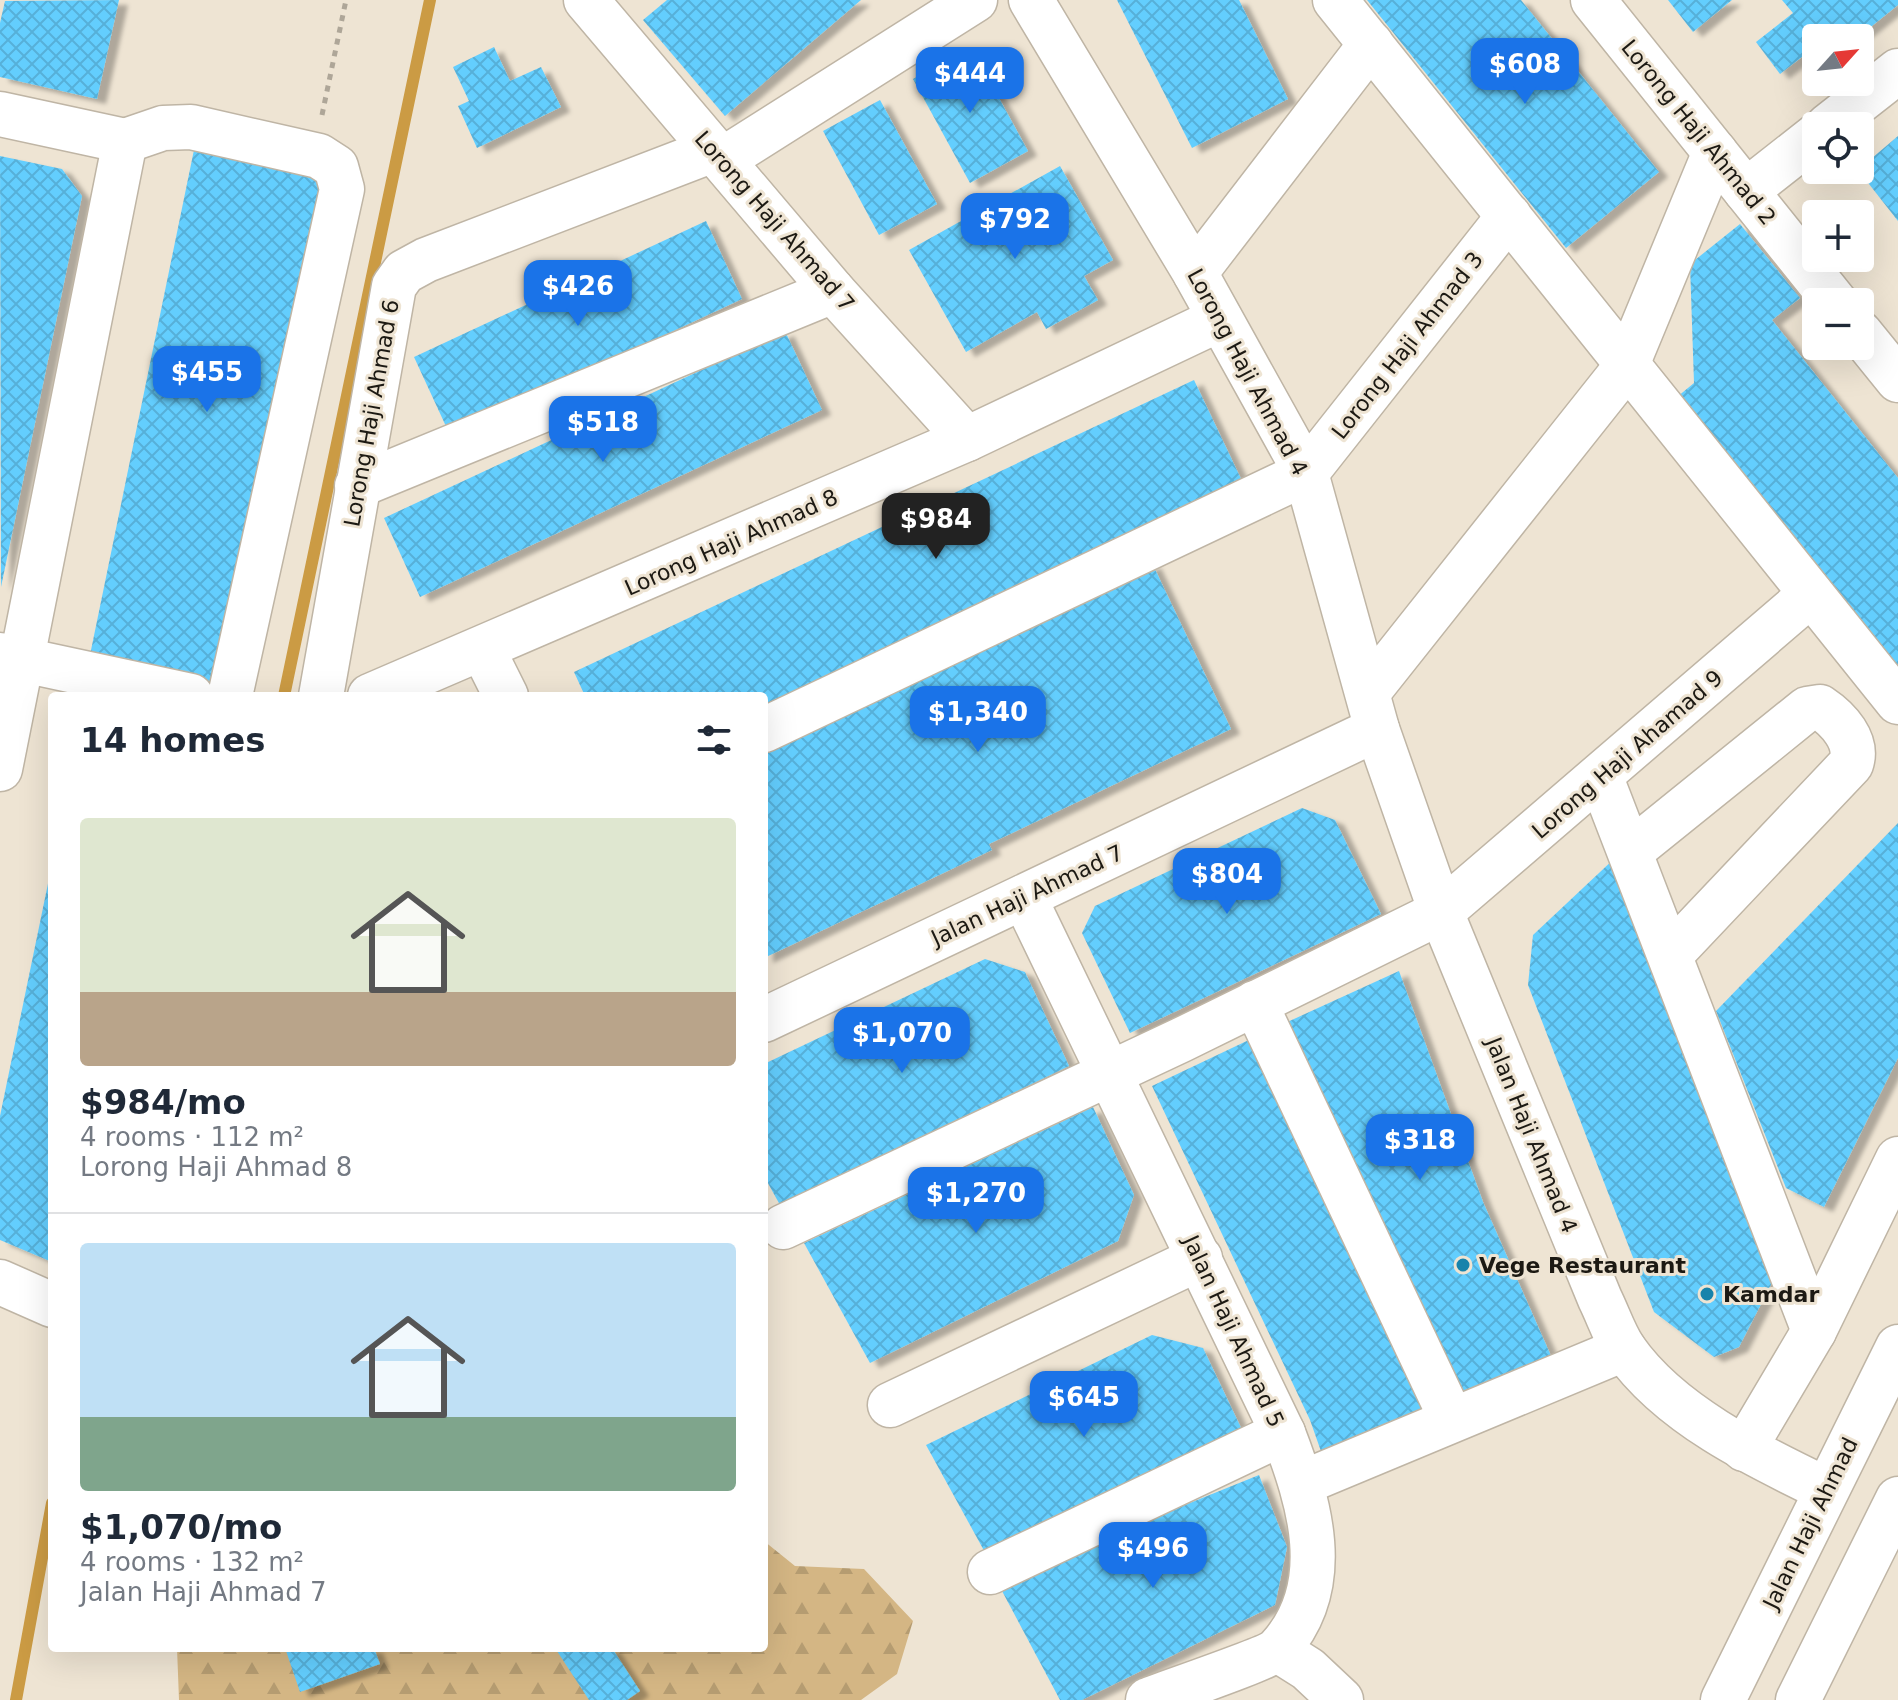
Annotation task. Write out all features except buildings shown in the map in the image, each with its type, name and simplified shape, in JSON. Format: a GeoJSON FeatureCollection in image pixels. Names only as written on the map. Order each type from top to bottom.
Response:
{"type":"FeatureCollection","features":[{"type":"Feature","properties":{"kind":"street","name":"Lorong Haji Ahmad 6"},"geometry":{"type":"LineString","coordinates":[[322,692],[394,286],[404,272],[426,260],[718,155],[975,0]]}},
{"type":"Feature","properties":{"kind":"street","name":"Lorong Haji Ahmad 4"},"geometry":{"type":"LineString","coordinates":[[1031,0],[1195,273],[1306,473],[1373,710],[1441,912]]}},
{"type":"Feature","properties":{"kind":"street"},"geometry":{"type":"LineString","coordinates":[[1335,0],[1626,367],[1898,702]]}},
{"type":"Feature","properties":{"kind":"street","name":"Lorong Haji Ahmad 2"},"geometry":{"type":"LineString","coordinates":[[1593,0],[1824,288]]}},
{"type":"Feature","properties":{"kind":"street","name":"Lorong Haji Ahmad 7"},"geometry":{"type":"LineString","coordinates":[[589,1],[833,291],[967,439]]}},
{"type":"Feature","properties":{"kind":"street"},"geometry":{"type":"LineString","coordinates":[[1195,273],[1371,44]]}},
{"type":"Feature","properties":{"kind":"street"},"geometry":{"type":"LineString","coordinates":[[1846,112],[1898,71]]}},
{"type":"Feature","properties":{"kind":"street"},"geometry":{"type":"LineString","coordinates":[[0,114],[125,141],[163,128],[191,127],[313,155],[336,167],[342,189],[231,692]]}},
{"type":"Feature","properties":{"kind":"street"},"geometry":{"type":"LineString","coordinates":[[0,769],[11,658],[125,141]]}},
{"type":"Feature","properties":{"kind":"street"},"geometry":{"type":"LineString","coordinates":[[1746,191],[1802,147]]}},
{"type":"Feature","properties":{"kind":"street"},"geometry":{"type":"LineString","coordinates":[[1373,710],[1626,367],[1715,152]]}},
{"type":"Feature","properties":{"kind":"street","name":"Lorong Haji Ahmad 3"},"geometry":{"type":"LineString","coordinates":[[1306,473],[1509,216]]}},
{"type":"Feature","properties":{"kind":"street"},"geometry":{"type":"LineString","coordinates":[[357,486],[833,291]]}},
{"type":"Feature","properties":{"kind":"street","name":"Lorong Haji Ahmad 8"},"geometry":{"type":"LineString","coordinates":[[380,692],[967,439],[1220,319]]}},
{"type":"Feature","properties":{"kind":"street"},"geometry":{"type":"LineString","coordinates":[[1874,350],[1898,380]]}},
{"type":"Feature","properties":{"kind":"street"},"geometry":{"type":"LineString","coordinates":[[768,728],[1306,473]]}},
{"type":"Feature","properties":{"kind":"street","name":"Lorong Haji Ahamad 9"},"geometry":{"type":"LineString","coordinates":[[783,1227],[1441,912],[1601,778],[1811,594]]}},
{"type":"Feature","properties":{"kind":"street"},"geometry":{"type":"LineString","coordinates":[[483,650],[504,692]]}},
{"type":"Feature","properties":{"kind":"street"},"geometry":{"type":"LineString","coordinates":[[11,658],[172,692]]}},
{"type":"Feature","properties":{"kind":"street"},"geometry":{"type":"LineString","coordinates":[[1631,851],[1807,709],[1820,707],[1832,716],[1852,743],[1854,753],[1851,764],[1671,954]]}},
{"type":"Feature","properties":{"kind":"street","name":"Jalan Haji Ahmad 7"},"geometry":{"type":"LineString","coordinates":[[768,1018],[1024,897],[1373,710]]}},
{"type":"Feature","properties":{"kind":"street"},"geometry":{"type":"LineString","coordinates":[[1601,778],[1814,1331]]}},
{"type":"Feature","properties":{"kind":"street","name":"Jalan Haji Ahmad 5"},"geometry":{"type":"LineString","coordinates":[[1024,897],[1200,1258],[1283,1433],[1302,1483],[1312,1517],[1311,1580],[1300,1613],[1278,1650]]}},
{"type":"Feature","properties":{"kind":"street","name":"Jalan Haji Ahmad 4"},"geometry":{"type":"LineString","coordinates":[[1441,912],[1600,1299],[1624,1349],[1666,1393],[1744,1449],[1825,1489]]}},
{"type":"Feature","properties":{"kind":"street"},"geometry":{"type":"LineString","coordinates":[[1255,1003],[1451,1418]]}},
{"type":"Feature","properties":{"kind":"street"},"geometry":{"type":"LineString","coordinates":[[1744,1449],[1814,1331],[1898,1159]]}},
{"type":"Feature","properties":{"kind":"street"},"geometry":{"type":"LineString","coordinates":[[890,1405],[1200,1258]]}},
{"type":"Feature","properties":{"kind":"street"},"geometry":{"type":"LineString","coordinates":[[0,1282],[48,1303]]}},
{"type":"Feature","properties":{"kind":"street","name":"Jalan Haji Ahmad"},"geometry":{"type":"LineString","coordinates":[[1723,1700],[1898,1347]]}},
{"type":"Feature","properties":{"kind":"street"},"geometry":{"type":"LineString","coordinates":[[1302,1483],[1451,1418],[1624,1349]]}},
{"type":"Feature","properties":{"kind":"street"},"geometry":{"type":"LineString","coordinates":[[990,1572],[1283,1433]]}},
{"type":"Feature","properties":{"kind":"street"},"geometry":{"type":"LineString","coordinates":[[1798,1700],[1898,1499]]}},
{"type":"Feature","properties":{"kind":"street"},"geometry":{"type":"LineString","coordinates":[[1148,1700],[1200,1690],[1278,1650],[1308,1669],[1341,1700]]}},
{"type":"Feature","properties":{"kind":"path"},"geometry":{"type":"LineString","coordinates":[[313,155],[346,0]]}},
{"type":"Feature","properties":{"kind":"green space"},"geometry":{"type":"Polygon","coordinates":[[[768,1544],[795,1566],[864,1569],[913,1621],[897,1674],[861,1700],[179,1700],[177,1652],[768,1652],[768,1544]]]}},
{"type":"Feature","properties":{"kind":"waterway"},"geometry":{"type":"LineString","coordinates":[[285,692],[430,0]]}},
{"type":"Feature","properties":{"kind":"waterway"},"geometry":{"type":"LineString","coordinates":[[16,1700],[48,1525]]}},
{"type":"Feature","properties":{"kind":"place","name":"Vege Restaurant"},"geometry":{"type":"Point","coordinates":[1463,1265]}},
{"type":"Feature","properties":{"kind":"place","name":"Kamdar"},"geometry":{"type":"Point","coordinates":[1707,1294]}}]}
